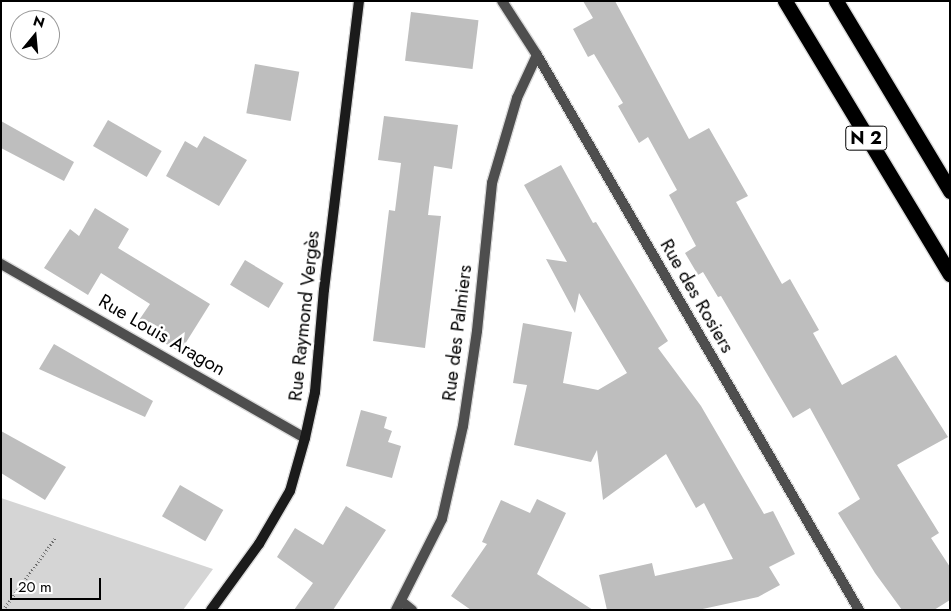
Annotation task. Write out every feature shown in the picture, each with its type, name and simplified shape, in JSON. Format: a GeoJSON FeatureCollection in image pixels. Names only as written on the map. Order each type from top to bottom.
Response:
{"type":"FeatureCollection","features":[{"type":"Feature","properties":{"kind":"highway","name":"N 2"},"geometry":{"type":"LineString","coordinates":[[785,1],[950,274]]}},
{"type":"Feature","properties":{"kind":"highway","name":"N 2"},"geometry":{"type":"LineString","coordinates":[[836,1],[950,191]]}},
{"type":"Feature","properties":{"kind":"main road","name":"Rue Raymond Vergès"},"geometry":{"type":"LineString","coordinates":[[210,610],[259,544],[290,491],[305,438],[315,392],[324,290],[359,1]]}},
{"type":"Feature","properties":{"kind":"street","name":"Rue des Rosiers"},"geometry":{"type":"LineString","coordinates":[[502,1],[537,55],[859,610]]}},
{"type":"Feature","properties":{"kind":"street","name":"Rue des Palmiers"},"geometry":{"type":"LineString","coordinates":[[399,606],[442,518],[463,426],[477,331],[492,182],[517,98],[537,55]]}},
{"type":"Feature","properties":{"kind":"street","name":"Rue Louis Aragon"},"geometry":{"type":"LineString","coordinates":[[1,264],[305,438]]}},
{"type":"Feature","properties":{"kind":"street"},"geometry":{"type":"LineString","coordinates":[[399,606],[412,610]]}},
{"type":"Feature","properties":{"kind":"path"},"geometry":{"type":"LineString","coordinates":[[3,610],[56,537]]}},
{"type":"Feature","properties":{"kind":"shaded area"},"geometry":{"type":"Polygon","coordinates":[[[1,498],[213,569],[183,610],[1,610],[1,498]]]}},
{"type":"Feature","properties":{"kind":"building"},"geometry":{"type":"Polygon","coordinates":[[[583,1],[615,1],[689,139],[709,128],[748,196],[736,202],[782,284],[790,279],[819,330],[813,333],[842,385],[896,355],[948,437],[897,465],[939,533],[931,538],[950,567],[950,600],[934,610],[902,610],[875,573],[838,513],[860,499],[810,408],[793,418],[721,296],[718,297],[703,272],[698,275],[685,253],[696,246],[669,195],[677,190],[648,137],[639,143],[618,106],[623,103],[594,54],[588,57],[573,29],[593,18],[583,1]]]}},
{"type":"Feature","properties":{"kind":"building"},"geometry":{"type":"Polygon","coordinates":[[[411,12],[478,20],[473,69],[405,61],[411,12]]]}},
{"type":"Feature","properties":{"kind":"building"},"geometry":{"type":"Polygon","coordinates":[[[255,64],[299,72],[291,121],[246,113],[255,64]]]}},
{"type":"Feature","properties":{"kind":"building"},"geometry":{"type":"Polygon","coordinates":[[[384,116],[458,125],[452,169],[434,166],[428,215],[441,216],[425,348],[373,341],[389,210],[395,211],[401,163],[378,160],[384,116]]]}},
{"type":"Feature","properties":{"kind":"building"},"geometry":{"type":"Polygon","coordinates":[[[108,120],[162,151],[147,177],[93,146],[108,120]]]}},
{"type":"Feature","properties":{"kind":"building"},"geometry":{"type":"Polygon","coordinates":[[[1,121],[74,162],[64,181],[1,148],[1,121]]]}},
{"type":"Feature","properties":{"kind":"building"},"geometry":{"type":"Polygon","coordinates":[[[204,136],[247,160],[219,206],[166,176],[185,141],[197,148],[204,136]]]}},
{"type":"Feature","properties":{"kind":"building"},"geometry":{"type":"Polygon","coordinates":[[[561,165],[593,223],[596,222],[668,341],[658,348],[701,406],[764,514],[773,511],[795,554],[769,567],[780,585],[758,597],[698,610],[607,610],[599,575],[652,563],[655,576],[733,559],[704,503],[696,508],[666,454],[603,500],[597,450],[591,462],[514,445],[527,385],[513,383],[523,323],[572,332],[563,383],[598,390],[627,373],[579,293],[575,313],[546,259],[567,262],[524,185],[561,165]]]}},
{"type":"Feature","properties":{"kind":"building"},"geometry":{"type":"Polygon","coordinates":[[[95,208],[129,229],[118,248],[210,304],[180,352],[135,326],[150,304],[101,273],[88,295],[44,268],[70,229],[79,236],[95,208]]]}},
{"type":"Feature","properties":{"kind":"building"},"geometry":{"type":"Polygon","coordinates":[[[245,260],[284,283],[269,308],[230,285],[245,260]]]}},
{"type":"Feature","properties":{"kind":"building"},"geometry":{"type":"Polygon","coordinates":[[[54,344],[153,401],[145,417],[39,369],[54,344]]]}},
{"type":"Feature","properties":{"kind":"building"},"geometry":{"type":"Polygon","coordinates":[[[361,410],[387,417],[384,428],[392,431],[388,442],[401,446],[392,478],[346,466],[361,410]]]}},
{"type":"Feature","properties":{"kind":"building"},"geometry":{"type":"Polygon","coordinates":[[[1,431],[66,467],[45,500],[1,473],[1,431]]]}},
{"type":"Feature","properties":{"kind":"building"},"geometry":{"type":"Polygon","coordinates":[[[180,485],[223,510],[205,541],[162,516],[180,485]]]}},
{"type":"Feature","properties":{"kind":"building"},"geometry":{"type":"Polygon","coordinates":[[[537,499],[566,513],[537,574],[593,610],[471,610],[451,596],[487,544],[482,542],[501,500],[530,513],[537,499]]]}},
{"type":"Feature","properties":{"kind":"building"},"geometry":{"type":"Polygon","coordinates":[[[346,506],[386,530],[333,610],[294,610],[313,583],[277,557],[295,528],[323,545],[346,506]]]}}]}
